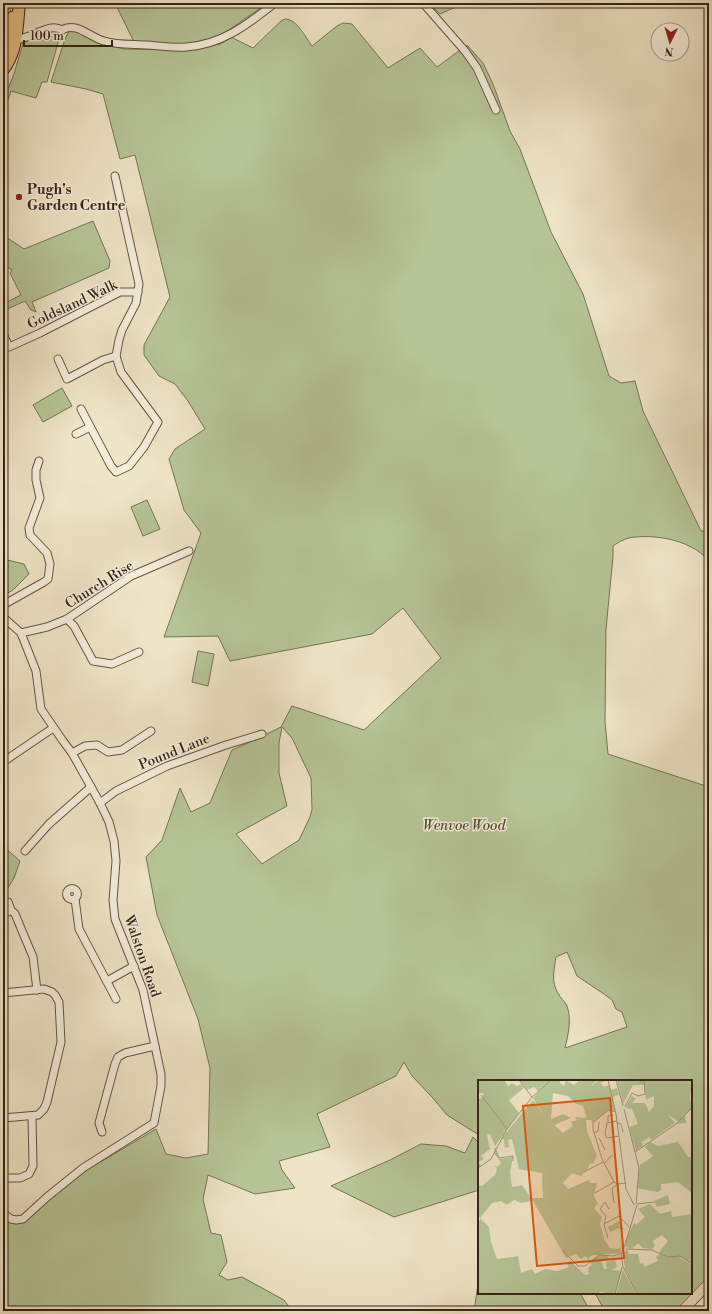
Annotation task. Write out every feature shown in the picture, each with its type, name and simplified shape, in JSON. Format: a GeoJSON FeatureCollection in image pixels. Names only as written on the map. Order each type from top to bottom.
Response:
{"type":"FeatureCollection","features":[{"type":"Feature","properties":{"kind":"main road"},"geometry":{"type":"LineString","coordinates":[[3,70],[13,52],[16,40],[19,8],[17,3]]}},
{"type":"Feature","properties":{"kind":"main road"},"geometry":{"type":"LineString","coordinates":[[3,45],[11,26],[17,3]]}},
{"type":"Feature","properties":{"kind":"street"},"geometry":{"type":"LineString","coordinates":[[3,51],[10,41],[26,38],[50,28],[59,28],[62,30],[74,27],[103,41],[117,43],[186,47],[202,45],[214,42],[232,34],[250,23],[275,3]]}},
{"type":"Feature","properties":{"kind":"street"},"geometry":{"type":"LineString","coordinates":[[423,3],[465,51],[476,68],[496,110]]}},
{"type":"Feature","properties":{"kind":"street"},"geometry":{"type":"LineString","coordinates":[[81,409],[111,466],[116,472],[129,466],[144,447],[158,422],[121,372],[116,356],[122,330],[136,303],[139,284],[114,176]]}},
{"type":"Feature","properties":{"kind":"street","name":"Goldsland Walk"},"geometry":{"type":"LineString","coordinates":[[3,335],[9,347],[120,292],[138,292]]}},
{"type":"Feature","properties":{"kind":"street"},"geometry":{"type":"LineString","coordinates":[[58,359],[67,379],[103,360],[116,356]]}},
{"type":"Feature","properties":{"kind":"street"},"geometry":{"type":"LineString","coordinates":[[76,434],[90,426]]}},
{"type":"Feature","properties":{"kind":"street"},"geometry":{"type":"LineString","coordinates":[[3,605],[48,579],[50,564],[47,553],[30,535],[29,528],[40,498],[36,475],[39,461]]}},
{"type":"Feature","properties":{"kind":"street","name":"Church Rise"},"geometry":{"type":"LineString","coordinates":[[21,633],[47,628],[67,620],[131,576],[189,551]]}},
{"type":"Feature","properties":{"kind":"street","name":"Walston Road"},"geometry":{"type":"LineString","coordinates":[[3,617],[21,633],[36,671],[41,709],[72,753],[109,822],[114,841],[116,861],[114,900],[115,919],[143,990],[161,1079],[154,1123],[83,1168],[47,1197],[23,1219],[11,1219],[3,1213]]}},
{"type":"Feature","properties":{"kind":"street"},"geometry":{"type":"LineString","coordinates":[[67,620],[74,626],[93,661],[112,664],[139,652]]}},
{"type":"Feature","properties":{"kind":"street"},"geometry":{"type":"LineString","coordinates":[[3,762],[53,728]]}},
{"type":"Feature","properties":{"kind":"street"},"geometry":{"type":"LineString","coordinates":[[72,753],[85,746],[97,745],[108,752],[122,750],[151,731]]}},
{"type":"Feature","properties":{"kind":"street","name":"Pound Lane"},"geometry":{"type":"LineString","coordinates":[[100,803],[116,790],[177,762],[262,734]]}},
{"type":"Feature","properties":{"kind":"street"},"geometry":{"type":"LineString","coordinates":[[25,851],[49,824],[91,787]]}},
{"type":"Feature","properties":{"kind":"street"},"geometry":{"type":"LineString","coordinates":[[75,899],[79,930],[116,999]]}},
{"type":"Feature","properties":{"kind":"street"},"geometry":{"type":"LineString","coordinates":[[3,902],[9,904],[10,909],[15,914],[33,957],[37,990]]}},
{"type":"Feature","properties":{"kind":"street"},"geometry":{"type":"LineString","coordinates":[[3,913],[8,912],[10,909]]}},
{"type":"Feature","properties":{"kind":"street"},"geometry":{"type":"LineString","coordinates":[[107,980],[134,966]]}},
{"type":"Feature","properties":{"kind":"street"},"geometry":{"type":"LineString","coordinates":[[3,993],[49,990],[58,998],[60,1006],[61,1040],[46,1105],[41,1112],[38,1115],[32,1116],[3,1118]]}},
{"type":"Feature","properties":{"kind":"street"},"geometry":{"type":"LineString","coordinates":[[102,1132],[99,1123],[118,1057],[125,1052],[155,1046]]}},
{"type":"Feature","properties":{"kind":"street"},"geometry":{"type":"LineString","coordinates":[[3,1178],[20,1178],[29,1174],[34,1166],[32,1116]]}},
{"type":"Feature","properties":{"kind":"street"},"geometry":{"type":"LineString","coordinates":[[695,1311],[709,1296]]}},
{"type":"Feature","properties":{"kind":"green space"},"geometry":{"type":"Polygon","coordinates":[[[3,3],[13,3],[3,34],[3,3]]]}},
{"type":"Feature","properties":{"kind":"green space"},"geometry":{"type":"Polygon","coordinates":[[[115,3],[268,3],[217,38],[184,45],[134,42],[115,3]]]}},
{"type":"Feature","properties":{"kind":"green space"},"geometry":{"type":"Polygon","coordinates":[[[429,3],[465,3],[440,14],[429,3]]]}},
{"type":"Feature","properties":{"kind":"green space","name":"Wenvoe Wood"},"geometry":{"type":"Polygon","coordinates":[[[285,19],[297,25],[312,46],[337,26],[343,23],[352,24],[388,68],[420,48],[437,67],[467,45],[483,63],[493,84],[510,131],[520,149],[551,232],[583,294],[609,376],[621,383],[635,381],[643,411],[701,531],[709,531],[709,560],[694,548],[665,538],[633,537],[618,542],[613,546],[606,629],[605,721],[608,754],[709,787],[709,1276],[692,1294],[692,1080],[478,1080],[478,1134],[447,1115],[412,1076],[404,1062],[396,1076],[317,1114],[330,1147],[279,1161],[282,1170],[295,1188],[255,1194],[208,1175],[203,1199],[211,1233],[221,1235],[227,1262],[219,1275],[228,1280],[242,1277],[284,1300],[292,1311],[3,1311],[3,1215],[16,1222],[82,1171],[104,1160],[156,1129],[166,1154],[186,1158],[208,1154],[210,1068],[198,1019],[157,915],[146,857],[162,840],[180,788],[191,812],[210,803],[232,750],[281,727],[292,706],[364,730],[441,658],[403,608],[372,634],[230,661],[218,636],[164,637],[201,533],[184,510],[169,459],[175,449],[205,429],[188,401],[175,384],[159,376],[144,355],[144,345],[170,297],[135,155],[120,159],[103,94],[51,82],[65,39],[69,31],[73,29],[97,43],[125,49],[187,50],[220,44],[231,37],[253,48],[281,21],[285,19]],[[282,727],[279,743],[279,773],[287,806],[236,834],[262,864],[299,840],[310,817],[312,809],[311,778],[292,738],[282,727]],[[567,952],[556,957],[554,966],[554,985],[566,1004],[569,1017],[569,1027],[565,1048],[627,1027],[622,1012],[616,1009],[612,1000],[577,976],[567,952]]]}},
{"type":"Feature","properties":{"kind":"green space"},"geometry":{"type":"Polygon","coordinates":[[[48,32],[57,33],[59,35],[59,39],[47,82],[42,82],[36,98],[11,91],[3,114],[3,101],[14,74],[23,43],[48,32]]]}},
{"type":"Feature","properties":{"kind":"green space"},"geometry":{"type":"Polygon","coordinates":[[[93,221],[110,261],[109,268],[32,302],[36,312],[31,310],[25,301],[3,311],[3,304],[21,295],[10,273],[12,270],[3,264],[3,235],[24,249],[93,221]]]}},
{"type":"Feature","properties":{"kind":"green space"},"geometry":{"type":"Polygon","coordinates":[[[62,388],[72,406],[43,422],[33,405],[62,388]]]}},
{"type":"Feature","properties":{"kind":"green space"},"geometry":{"type":"Polygon","coordinates":[[[147,500],[160,529],[143,536],[131,507],[147,500]]]}},
{"type":"Feature","properties":{"kind":"green space"},"geometry":{"type":"Polygon","coordinates":[[[3,559],[24,564],[29,574],[13,590],[3,596],[3,559]]]}},
{"type":"Feature","properties":{"kind":"green space"},"geometry":{"type":"Polygon","coordinates":[[[198,651],[214,654],[208,686],[192,682],[198,651]]]}},
{"type":"Feature","properties":{"kind":"green space"},"geometry":{"type":"Polygon","coordinates":[[[4,847],[20,861],[14,878],[3,896],[4,847]]]}},
{"type":"Feature","properties":{"kind":"green space"},"geometry":{"type":"Polygon","coordinates":[[[473,1137],[478,1142],[478,1190],[394,1217],[331,1186],[390,1160],[421,1144],[446,1146],[465,1153],[473,1137]]]}},
{"type":"Feature","properties":{"kind":"green space"},"geometry":{"type":"Polygon","coordinates":[[[478,1285],[478,1294],[581,1294],[590,1311],[474,1311],[478,1285]]]}},
{"type":"Feature","properties":{"kind":"green space"},"geometry":{"type":"Polygon","coordinates":[[[596,1294],[692,1294],[675,1311],[605,1311],[596,1294]]]}},
{"type":"Feature","properties":{"kind":"place","name":"Pugh's Garden Centre"},"geometry":{"type":"Point","coordinates":[19,197]}}]}
